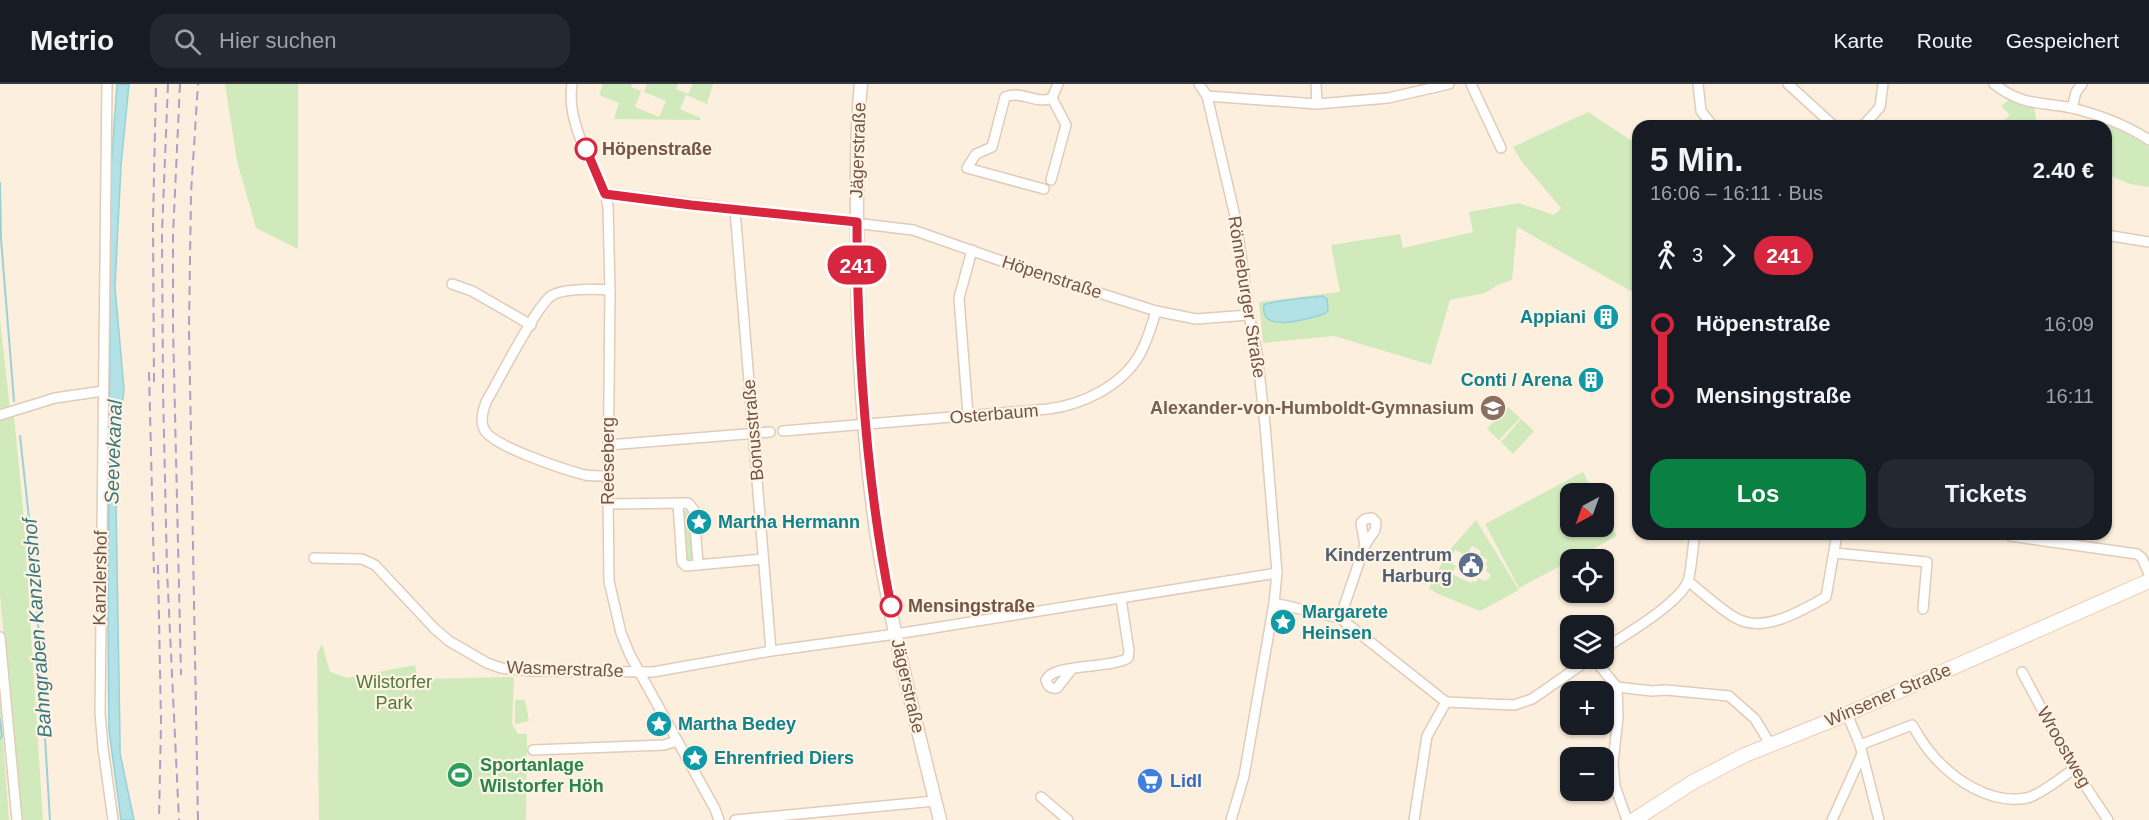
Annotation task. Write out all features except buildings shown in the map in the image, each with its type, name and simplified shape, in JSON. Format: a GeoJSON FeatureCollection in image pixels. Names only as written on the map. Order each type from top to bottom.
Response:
{"type":"FeatureCollection","features":[{"type":"Feature","properties":{"kind":"main road","name":"Winsener Straße"},"geometry":{"type":"LineString","coordinates":[[1634,820],[1708,773],[1770,744],[1846,714],[2149,581]]}},
{"type":"Feature","properties":{"kind":"street","name":"Kanzlershof"},"geometry":{"type":"LineString","coordinates":[[107,84],[100,713],[113,820]]}},
{"type":"Feature","properties":{"kind":"street","name":"Reeseberg"},"geometry":{"type":"LineString","coordinates":[[572,84],[570,101],[573,118],[608,206],[610,290],[608,504],[611,592],[621,633],[719,820]]}},
{"type":"Feature","properties":{"kind":"street","name":"Jägerstraße"},"geometry":{"type":"LineString","coordinates":[[861,84],[857,297],[865,425],[877,537],[896,634],[940,820]]}},
{"type":"Feature","properties":{"kind":"street"},"geometry":{"type":"LineString","coordinates":[[1052,98],[1058,84]]}},
{"type":"Feature","properties":{"kind":"street"},"geometry":{"type":"LineString","coordinates":[[1198,84],[1207,96],[1317,104],[1388,98],[1453,84]]}},
{"type":"Feature","properties":{"kind":"street"},"geometry":{"type":"LineString","coordinates":[[1316,84],[1317,104]]}},
{"type":"Feature","properties":{"kind":"street"},"geometry":{"type":"LineString","coordinates":[[1471,84],[1501,148]]}},
{"type":"Feature","properties":{"kind":"street"},"geometry":{"type":"LineString","coordinates":[[1698,84],[1700,108],[1708,120]]}},
{"type":"Feature","properties":{"kind":"street"},"geometry":{"type":"LineString","coordinates":[[1788,84],[1827,120]]}},
{"type":"Feature","properties":{"kind":"street"},"geometry":{"type":"LineString","coordinates":[[1868,120],[1880,106],[1883,84]]}},
{"type":"Feature","properties":{"kind":"street"},"geometry":{"type":"LineString","coordinates":[[1994,84],[2010,96],[2027,102],[2072,108],[2116,121],[2149,140]]}},
{"type":"Feature","properties":{"kind":"street"},"geometry":{"type":"LineString","coordinates":[[2072,108],[2076,92],[2082,84]]}},
{"type":"Feature","properties":{"kind":"street"},"geometry":{"type":"LineString","coordinates":[[1044,189],[967,168],[976,154],[992,147],[1005,97],[1013,94],[1043,100],[1052,98]]}},
{"type":"Feature","properties":{"kind":"street","name":"Rönneburger Straße"},"geometry":{"type":"LineString","coordinates":[[1207,96],[1237,225],[1249,315],[1257,353],[1266,425],[1277,573],[1274,603],[1244,776],[1231,820]]}},
{"type":"Feature","properties":{"kind":"street"},"geometry":{"type":"LineString","coordinates":[[1051,180],[1066,125],[1052,98]]}},
{"type":"Feature","properties":{"kind":"street","name":"Höpenstraße"},"geometry":{"type":"LineString","coordinates":[[605,194],[913,230],[1030,271],[1156,311],[1196,319],[1249,315]]}},
{"type":"Feature","properties":{"kind":"street","name":"Bonusstraße"},"geometry":{"type":"LineString","coordinates":[[735,210],[771,651]]}},
{"type":"Feature","properties":{"kind":"street"},"geometry":{"type":"LineString","coordinates":[[2112,236],[2149,242]]}},
{"type":"Feature","properties":{"kind":"street"},"geometry":{"type":"LineString","coordinates":[[968,415],[958,298],[972,250]]}},
{"type":"Feature","properties":{"kind":"street"},"geometry":{"type":"LineString","coordinates":[[452,284],[472,291],[531,325]]}},
{"type":"Feature","properties":{"kind":"street"},"geometry":{"type":"LineString","coordinates":[[608,476],[585,475],[504,445],[490,437],[484,430],[482,416],[483,409],[547,300],[554,294],[610,290]]}},
{"type":"Feature","properties":{"kind":"street","name":"Osterbaum"},"geometry":{"type":"LineString","coordinates":[[783,431],[1058,408],[1078,403],[1101,392],[1138,358],[1156,311]]}},
{"type":"Feature","properties":{"kind":"street"},"geometry":{"type":"LineString","coordinates":[[0,415],[55,398],[103,391]]}},
{"type":"Feature","properties":{"kind":"street"},"geometry":{"type":"LineString","coordinates":[[608,446],[770,432]]}},
{"type":"Feature","properties":{"kind":"street"},"geometry":{"type":"LineString","coordinates":[[608,504],[688,504],[694,510],[698,565]]}},
{"type":"Feature","properties":{"kind":"street"},"geometry":{"type":"LineString","coordinates":[[678,504],[682,562],[686,566],[763,559]]}},
{"type":"Feature","properties":{"kind":"street"},"geometry":{"type":"LineString","coordinates":[[1614,643],[1669,604],[1688,581],[1694,540]]}},
{"type":"Feature","properties":{"kind":"street"},"geometry":{"type":"LineString","coordinates":[[1688,581],[1738,620],[1754,625],[1770,622],[1826,597],[1836,540]]}},
{"type":"Feature","properties":{"kind":"street"},"geometry":{"type":"LineString","coordinates":[[2038,540],[2137,554],[2142,558],[2149,574]]}},
{"type":"Feature","properties":{"kind":"street"},"geometry":{"type":"LineString","coordinates":[[1340,618],[1365,545]]}},
{"type":"Feature","properties":{"kind":"street"},"geometry":{"type":"LineString","coordinates":[[1835,553],[1927,562],[1923,609]]}},
{"type":"Feature","properties":{"kind":"street","name":"Wasmerstraße"},"geometry":{"type":"LineString","coordinates":[[314,558],[362,559],[375,565],[449,641],[487,663],[501,668],[531,671],[640,672]]}},
{"type":"Feature","properties":{"kind":"street"},"geometry":{"type":"LineString","coordinates":[[640,672],[653,672],[771,651],[896,634],[1277,573]]}},
{"type":"Feature","properties":{"kind":"street"},"geometry":{"type":"LineString","coordinates":[[1072,669],[1122,662],[1128,658],[1129,651],[1121,599]]}},
{"type":"Feature","properties":{"kind":"street"},"geometry":{"type":"LineString","coordinates":[[1274,603],[1340,618],[1446,702],[1514,705],[1532,699],[1576,669]]}},
{"type":"Feature","properties":{"kind":"street"},"geometry":{"type":"LineString","coordinates":[[0,637],[5,740],[17,820]]}},
{"type":"Feature","properties":{"kind":"street"},"geometry":{"type":"LineString","coordinates":[[1601,669],[1617,687],[1618,717],[1613,763],[1615,786],[1627,820]]}},
{"type":"Feature","properties":{"kind":"street","name":"Wroostweg"},"geometry":{"type":"LineString","coordinates":[[2022,672],[2074,769],[2108,820]]}},
{"type":"Feature","properties":{"kind":"street"},"geometry":{"type":"LineString","coordinates":[[1617,687],[1729,696],[1755,719],[1770,744]]}},
{"type":"Feature","properties":{"kind":"street"},"geometry":{"type":"LineString","coordinates":[[1414,820],[1427,736],[1446,702]]}},
{"type":"Feature","properties":{"kind":"street"},"geometry":{"type":"LineString","coordinates":[[1846,714],[1861,750],[1879,820]]}},
{"type":"Feature","properties":{"kind":"street"},"geometry":{"type":"LineString","coordinates":[[1832,820],[1861,750],[1912,725],[1928,751],[1946,770],[1964,783],[1984,793],[2005,799],[2032,796],[2074,769]]}},
{"type":"Feature","properties":{"kind":"street"},"geometry":{"type":"LineString","coordinates":[[533,750],[664,745],[677,741]]}},
{"type":"Feature","properties":{"kind":"street"},"geometry":{"type":"LineString","coordinates":[[1041,797],[1068,820]]}},
{"type":"Feature","properties":{"kind":"street"},"geometry":{"type":"LineString","coordinates":[[735,820],[827,816],[935,801]]}},
{"type":"Feature","properties":{"kind":"green space"},"geometry":{"type":"Polygon","coordinates":[[[225,84],[298,84],[298,249],[256,228],[237,161],[225,84]]]}},
{"type":"Feature","properties":{"kind":"green space"},"geometry":{"type":"Polygon","coordinates":[[[603,84],[632,84],[631,87],[641,91],[635,107],[659,117],[666,101],[644,92],[647,84],[678,84],[676,89],[688,94],[693,84],[713,84],[707,104],[686,95],[680,109],[701,118],[700,120],[614,119],[619,103],[599,95],[603,84]]]}},
{"type":"Feature","properties":{"kind":"green space"},"geometry":{"type":"Polygon","coordinates":[[[2010,99],[2034,106],[2036,120],[2004,120],[2010,115],[2001,106],[2010,99]]]}},
{"type":"Feature","properties":{"kind":"green space"},"geometry":{"type":"Polygon","coordinates":[[[1588,112],[1632,141],[1632,292],[1517,227],[1512,280],[1485,293],[1450,300],[1431,365],[1334,336],[1263,343],[1259,302],[1340,292],[1331,245],[1400,234],[1403,248],[1473,232],[1469,212],[1519,203],[1554,215],[1561,208],[1522,162],[1513,147],[1588,112]]]}},
{"type":"Feature","properties":{"kind":"green space"},"geometry":{"type":"Polygon","coordinates":[[[2112,127],[2149,147],[2149,187],[2130,184],[2112,176],[2112,127]]]}},
{"type":"Feature","properties":{"kind":"green space"},"geometry":{"type":"Polygon","coordinates":[[[0,319],[10,409],[0,411],[0,319]]]}},
{"type":"Feature","properties":{"kind":"green space"},"geometry":{"type":"Polygon","coordinates":[[[1508,407],[1520,418],[1499,440],[1487,429],[1508,407]]]}},
{"type":"Feature","properties":{"kind":"green space"},"geometry":{"type":"Polygon","coordinates":[[[14,416],[23,508],[43,820],[21,820],[0,595],[0,418],[14,416]]]}},
{"type":"Feature","properties":{"kind":"green space"},"geometry":{"type":"Polygon","coordinates":[[[1521,419],[1534,431],[1513,454],[1501,442],[1521,419]]]}},
{"type":"Feature","properties":{"kind":"green space"},"geometry":{"type":"Polygon","coordinates":[[[1583,472],[1589,483],[1562,483],[1583,472]]]}},
{"type":"Feature","properties":{"kind":"green space"},"geometry":{"type":"Polygon","coordinates":[[[1560,484],[1560,537],[1614,537],[1614,530],[1617,536],[1592,549],[1560,549],[1560,566],[1519,588],[1485,524],[1560,484]]]}},
{"type":"Feature","properties":{"kind":"green space"},"geometry":{"type":"Polygon","coordinates":[[[681,511],[692,511],[696,561],[685,562],[681,511]]]}},
{"type":"Feature","properties":{"kind":"green space"},"geometry":{"type":"Polygon","coordinates":[[[1476,520],[1519,590],[1480,611],[1438,594],[1429,588],[1447,553],[1476,520]],[[1472,546],[1466,555],[1455,550],[1449,562],[1456,566],[1452,574],[1471,583],[1476,582],[1478,578],[1488,580],[1491,575],[1486,571],[1488,566],[1485,565],[1488,560],[1480,555],[1481,551],[1472,546]]]}},
{"type":"Feature","properties":{"kind":"green space","name":"Wilstorfer Park"},"geometry":{"type":"Polygon","coordinates":[[[322,644],[330,672],[348,678],[415,665],[418,679],[514,677],[512,724],[518,734],[527,734],[526,820],[319,820],[317,654],[322,644]]]}},
{"type":"Feature","properties":{"kind":"green space"},"geometry":{"type":"Polygon","coordinates":[[[0,698],[9,820],[0,820],[0,698]]]}},
{"type":"Feature","properties":{"kind":"green space"},"geometry":{"type":"Polygon","coordinates":[[[515,700],[525,700],[529,721],[515,724],[515,700]]]}},
{"type":"Feature","properties":{"kind":"water","name":"Seevekanal"},"geometry":{"type":"Polygon","coordinates":[[[117,84],[129,84],[121,166],[115,287],[124,389],[118,448],[116,503],[120,753],[134,820],[121,820],[109,730],[110,341],[106,241],[117,84]]]}},
{"type":"Feature","properties":{"kind":"water"},"geometry":{"type":"Polygon","coordinates":[[[1323,296],[1327,299],[1328,311],[1324,314],[1298,321],[1277,322],[1269,320],[1265,314],[1264,305],[1323,296]]]}},
{"type":"Feature","properties":{"kind":"waterway","name":"Bahngraben Kanzlershof"},"geometry":{"type":"LineString","coordinates":[[0,183],[1,239],[14,401]]}},
{"type":"Feature","properties":{"kind":"waterway","name":"Bahngraben Kanzlershof"},"geometry":{"type":"LineString","coordinates":[[20,436],[35,573],[50,820]]}},
{"type":"Feature","properties":{"kind":"waterway"},"geometry":{"type":"LineString","coordinates":[[0,719],[2,736],[0,739]]}},
{"type":"Feature","properties":{"kind":"railway"},"geometry":{"type":"LineString","coordinates":[[154,382],[153,222],[156,84]]}},
{"type":"Feature","properties":{"kind":"railway"},"geometry":{"type":"LineString","coordinates":[[168,84],[162,232],[163,389],[167,570],[179,820]]}},
{"type":"Feature","properties":{"kind":"railway"},"geometry":{"type":"LineString","coordinates":[[180,84],[173,235],[173,326],[181,675]]}},
{"type":"Feature","properties":{"kind":"railway"},"geometry":{"type":"LineString","coordinates":[[198,84],[191,193],[189,328],[198,820]]}},
{"type":"Feature","properties":{"kind":"railway"},"geometry":{"type":"LineString","coordinates":[[149,372],[154,573]]}},
{"type":"Feature","properties":{"kind":"railway"},"geometry":{"type":"LineString","coordinates":[[158,565],[161,722],[159,820]]}},
{"type":"Feature","properties":{"kind":"bus line","name":"241"},"geometry":{"type":"LineString","coordinates":[[586,149],[605,194],[857,222],[857,297],[865,425],[877,537],[891,606]]}},
{"type":"Feature","properties":{"kind":"place","name":"Höpenstraße"},"geometry":{"type":"Point","coordinates":[586,149]}},
{"type":"Feature","properties":{"kind":"place","name":"Appiani"},"geometry":{"type":"Point","coordinates":[1606,317]}},
{"type":"Feature","properties":{"kind":"place","name":"Conti / Arena"},"geometry":{"type":"Point","coordinates":[1591,380]}},
{"type":"Feature","properties":{"kind":"place","name":"Alexander-von-Humboldt-Gymnasium"},"geometry":{"type":"Point","coordinates":[1493,408]}},
{"type":"Feature","properties":{"kind":"place","name":"Martha Hermann"},"geometry":{"type":"Point","coordinates":[699,522]}},
{"type":"Feature","properties":{"kind":"place","name":"Kinderzentrum Harburg"},"geometry":{"type":"Point","coordinates":[1471,565]}},
{"type":"Feature","properties":{"kind":"place","name":"Mensingstraße"},"geometry":{"type":"Point","coordinates":[891,606]}},
{"type":"Feature","properties":{"kind":"place","name":"Margarete Heinsen"},"geometry":{"type":"Point","coordinates":[1283,622]}},
{"type":"Feature","properties":{"kind":"place","name":"Martha Bedey"},"geometry":{"type":"Point","coordinates":[659,724]}},
{"type":"Feature","properties":{"kind":"place","name":"Ehrenfried Diers"},"geometry":{"type":"Point","coordinates":[695,758]}},
{"type":"Feature","properties":{"kind":"place","name":"Sportanlage Wilstorfer Höh"},"geometry":{"type":"Point","coordinates":[460,775]}},
{"type":"Feature","properties":{"kind":"place","name":"Lidl"},"geometry":{"type":"Point","coordinates":[1150,781]}}]}
